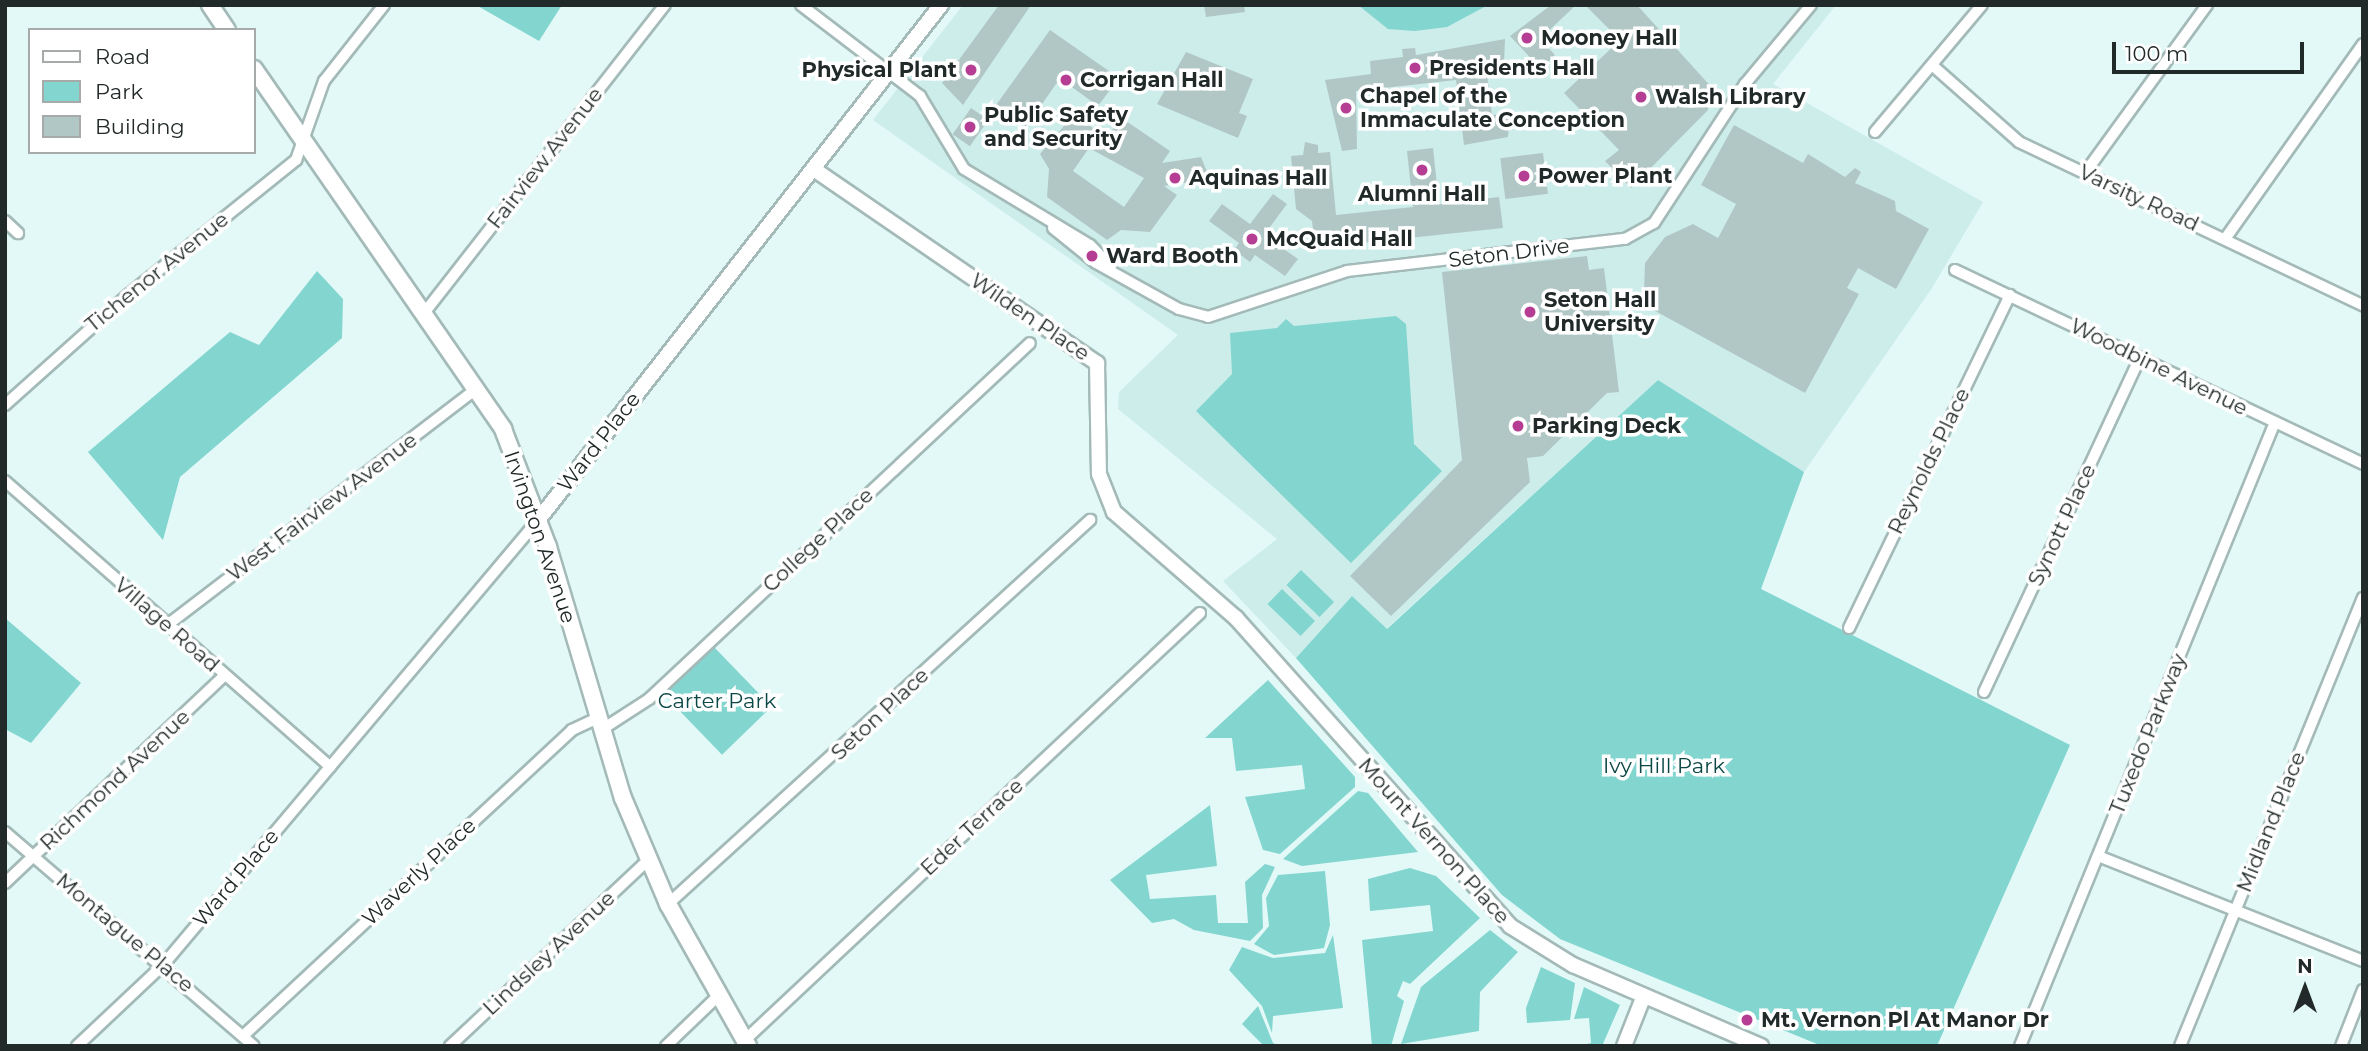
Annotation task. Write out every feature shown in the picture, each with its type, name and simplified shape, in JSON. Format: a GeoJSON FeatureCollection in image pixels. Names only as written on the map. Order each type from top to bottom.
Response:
{"type":"FeatureCollection","features":[{"type":"Feature","properties":{"kind":"main road"},"geometry":{"type":"LineString","coordinates":[[210,5],[226,28]]}},
{"type":"Feature","properties":{"kind":"main road","name":"Irvington Avenue"},"geometry":{"type":"LineString","coordinates":[[256,72],[425,312],[503,429],[539,519],[600,724],[648,860],[668,904],[746,1043]]}},
{"type":"Feature","properties":{"kind":"street","name":"Tichenor Avenue"},"geometry":{"type":"LineString","coordinates":[[5,405],[128,295],[296,160],[324,81],[384,5]]}},
{"type":"Feature","properties":{"kind":"street","name":"Fairview Avenue"},"geometry":{"type":"LineString","coordinates":[[425,312],[665,5]]}},
{"type":"Feature","properties":{"kind":"street","name":"Seton Drive"},"geometry":{"type":"LineString","coordinates":[[801,5],[920,96],[964,169],[1053,228],[1096,263],[1111,267],[1179,309],[1208,317],[1348,271],[1638,235],[1666,208],[1745,84],[1811,5]]}},
{"type":"Feature","properties":{"kind":"street","name":"Ward Place"},"geometry":{"type":"LineString","coordinates":[[77,1046],[163,965],[539,519],[815,170],[941,5]]}},
{"type":"Feature","properties":{"kind":"street"},"geometry":{"type":"LineString","coordinates":[[1875,132],[1982,5]]}},
{"type":"Feature","properties":{"kind":"street"},"geometry":{"type":"LineString","coordinates":[[2085,173],[2207,5]]}},
{"type":"Feature","properties":{"kind":"street"},"geometry":{"type":"LineString","coordinates":[[2225,239],[2363,44]]}},
{"type":"Feature","properties":{"kind":"street","name":"Varsity Road"},"geometry":{"type":"LineString","coordinates":[[1933,65],[2019,142],[2362,302]]}},
{"type":"Feature","properties":{"kind":"street","name":"Wilden Place"},"geometry":{"type":"LineString","coordinates":[[815,170],[1097,363],[1103,495],[1236,618],[1338,736]]}},
{"type":"Feature","properties":{"kind":"street"},"geometry":{"type":"LineString","coordinates":[[5,221],[18,233]]}},
{"type":"Feature","properties":{"kind":"street","name":"Woodbine Avenue"},"geometry":{"type":"LineString","coordinates":[[1955,270],[2363,464]]}},
{"type":"Feature","properties":{"kind":"street","name":"Reynolds Place"},"geometry":{"type":"LineString","coordinates":[[1849,628],[2010,295]]}},
{"type":"Feature","properties":{"kind":"street","name":"College Place"},"geometry":{"type":"LineString","coordinates":[[600,724],[649,699],[1030,343]]}},
{"type":"Feature","properties":{"kind":"street","name":"Synott Place"},"geometry":{"type":"LineString","coordinates":[[1984,692],[2140,358]]}},
{"type":"Feature","properties":{"kind":"street","name":"West Fairview Avenue"},"geometry":{"type":"LineString","coordinates":[[166,625],[477,388]]}},
{"type":"Feature","properties":{"kind":"street","name":"Tuxedo Parkway"},"geometry":{"type":"LineString","coordinates":[[2020,1046],[2275,422]]}},
{"type":"Feature","properties":{"kind":"street","name":"Village Road"},"geometry":{"type":"LineString","coordinates":[[5,481],[330,767]]}},
{"type":"Feature","properties":{"kind":"street","name":"Seton Place"},"geometry":{"type":"LineString","coordinates":[[668,904],[1090,520]]}},
{"type":"Feature","properties":{"kind":"street","name":"Midland Place"},"geometry":{"type":"LineString","coordinates":[[2180,1046],[2363,598]]}},
{"type":"Feature","properties":{"kind":"street","name":"Eder Terrace"},"geometry":{"type":"LineString","coordinates":[[746,1043],[1200,613]]}},
{"type":"Feature","properties":{"kind":"street","name":"Richmond Avenue"},"geometry":{"type":"LineString","coordinates":[[5,883],[224,676]]}},
{"type":"Feature","properties":{"kind":"street","name":"Waverly Place"},"geometry":{"type":"LineString","coordinates":[[244,1035],[572,730],[600,724]]}},
{"type":"Feature","properties":{"kind":"street","name":"Mount Vernon Place"},"geometry":{"type":"LineString","coordinates":[[1338,736],[1510,926],[1549,953],[1643,998],[1761,1046]]}},
{"type":"Feature","properties":{"kind":"street","name":"Montague Place"},"geometry":{"type":"LineString","coordinates":[[5,832],[163,965],[254,1046]]}},
{"type":"Feature","properties":{"kind":"street"},"geometry":{"type":"LineString","coordinates":[[2098,856],[2363,961]]}},
{"type":"Feature","properties":{"kind":"street","name":"Lindsley Avenue"},"geometry":{"type":"LineString","coordinates":[[450,1046],[648,860]]}},
{"type":"Feature","properties":{"kind":"street"},"geometry":{"type":"LineString","coordinates":[[2341,1046],[2363,989]]}},
{"type":"Feature","properties":{"kind":"street"},"geometry":{"type":"LineString","coordinates":[[666,1046],[718,996]]}},
{"type":"Feature","properties":{"kind":"street"},"geometry":{"type":"LineString","coordinates":[[1624,1046],[1643,998]]}},
{"type":"Feature","properties":{"kind":"shaded area","name":"Seton Hall University"},"geometry":{"type":"Polygon","coordinates":[[[963,5],[1836,5],[1773,84],[1983,202],[1932,288],[1804,472],[1658,380],[1386,629],[1352,596],[1296,658],[1223,581],[1277,539],[1118,409],[1119,392],[1178,335],[873,120],[963,5]]]}},
{"type":"Feature","properties":{"kind":"green space"},"geometry":{"type":"Polygon","coordinates":[[[476,5],[562,5],[539,41],[476,5]]]}},
{"type":"Feature","properties":{"kind":"green space"},"geometry":{"type":"Polygon","coordinates":[[[1358,5],[1488,5],[1447,27],[1415,31],[1388,29],[1358,5]]]}},
{"type":"Feature","properties":{"kind":"green space"},"geometry":{"type":"Polygon","coordinates":[[[317,271],[343,299],[342,338],[180,477],[163,540],[88,452],[230,332],[259,345],[317,271]]]}},
{"type":"Feature","properties":{"kind":"green space"},"geometry":{"type":"Polygon","coordinates":[[[1396,316],[1406,324],[1414,444],[1442,471],[1351,563],[1196,411],[1232,374],[1230,333],[1277,328],[1286,319],[1294,326],[1396,316]]]}},
{"type":"Feature","properties":{"kind":"green space","name":"Ivy Hill Park"},"geometry":{"type":"Polygon","coordinates":[[[1658,380],[1804,472],[1761,589],[2070,745],[1937,1046],[1822,1046],[1560,939],[1502,895],[1296,658],[1352,596],[1387,629],[1658,380]]]}},
{"type":"Feature","properties":{"kind":"green space"},"geometry":{"type":"Polygon","coordinates":[[[1301,570],[1334,602],[1320,617],[1286,585],[1301,570]]]}},
{"type":"Feature","properties":{"kind":"green space"},"geometry":{"type":"Polygon","coordinates":[[[1282,589],[1315,621],[1301,636],[1267,604],[1282,589]]]}},
{"type":"Feature","properties":{"kind":"green space"},"geometry":{"type":"Polygon","coordinates":[[[5,618],[81,683],[31,743],[5,729],[5,618]]]}},
{"type":"Feature","properties":{"kind":"green space","name":"Carter Park"},"geometry":{"type":"Polygon","coordinates":[[[714,647],[772,707],[722,755],[664,695],[714,647]]]}},
{"type":"Feature","properties":{"kind":"green space"},"geometry":{"type":"Polygon","coordinates":[[[1268,680],[1355,777],[1355,787],[1280,854],[1263,850],[1245,797],[1305,789],[1302,765],[1236,771],[1232,738],[1205,738],[1268,680]]]}},
{"type":"Feature","properties":{"kind":"green space"},"geometry":{"type":"Polygon","coordinates":[[[1358,791],[1368,793],[1418,852],[1302,866],[1283,859],[1358,791]]]}},
{"type":"Feature","properties":{"kind":"green space"},"geometry":{"type":"Polygon","coordinates":[[[1210,805],[1217,866],[1146,875],[1150,899],[1216,895],[1218,923],[1248,923],[1245,882],[1265,864],[1275,867],[1262,895],[1263,928],[1250,941],[1194,930],[1174,919],[1152,923],[1110,880],[1210,805]]]}},
{"type":"Feature","properties":{"kind":"green space"},"geometry":{"type":"Polygon","coordinates":[[[1410,868],[1436,876],[1480,918],[1410,984],[1403,981],[1397,996],[1404,1001],[1391,1046],[1372,1046],[1362,940],[1433,931],[1430,905],[1370,911],[1368,879],[1410,868]]]}},
{"type":"Feature","properties":{"kind":"green space"},"geometry":{"type":"Polygon","coordinates":[[[1325,871],[1330,925],[1324,948],[1274,955],[1254,944],[1269,926],[1266,898],[1278,875],[1325,871]]]}},
{"type":"Feature","properties":{"kind":"green space"},"geometry":{"type":"Polygon","coordinates":[[[1490,930],[1518,952],[1480,992],[1479,1031],[1401,1044],[1421,987],[1490,930]]]}},
{"type":"Feature","properties":{"kind":"green space"},"geometry":{"type":"Polygon","coordinates":[[[1333,935],[1343,1008],[1273,1016],[1272,1033],[1262,1006],[1229,970],[1242,947],[1273,958],[1325,953],[1333,935]]]}},
{"type":"Feature","properties":{"kind":"green space"},"geometry":{"type":"Polygon","coordinates":[[[1541,967],[1575,983],[1570,1020],[1527,1023],[1526,1008],[1541,967]]]}},
{"type":"Feature","properties":{"kind":"green space"},"geometry":{"type":"Polygon","coordinates":[[[1584,987],[1620,1005],[1602,1046],[1577,1046],[1591,1043],[1589,1018],[1574,1019],[1584,987]]]}},
{"type":"Feature","properties":{"kind":"green space"},"geometry":{"type":"Polygon","coordinates":[[[1258,1006],[1273,1043],[1280,1046],[1264,1046],[1242,1024],[1258,1006]]]}},
{"type":"Feature","properties":{"kind":"building"},"geometry":{"type":"Polygon","coordinates":[[[999,5],[1031,5],[963,105],[942,83],[999,5]]]}},
{"type":"Feature","properties":{"kind":"building"},"geometry":{"type":"Polygon","coordinates":[[[1204,5],[1244,5],[1245,12],[1206,17],[1204,5]]]}},
{"type":"Feature","properties":{"kind":"building","name":"Mooney Hall"},"geometry":{"type":"Polygon","coordinates":[[[1551,5],[1576,5],[1540,39],[1555,55],[1541,69],[1510,36],[1551,5]]]}},
{"type":"Feature","properties":{"kind":"building","name":"Walsh Library"},"geometry":{"type":"Polygon","coordinates":[[[1585,5],[1637,5],[1714,90],[1708,110],[1631,188],[1605,161],[1619,150],[1564,93],[1620,40],[1585,5]]]}},
{"type":"Feature","properties":{"kind":"building","name":"Corrigan Hall"},"geometry":{"type":"Polygon","coordinates":[[[1050,30],[1119,78],[1098,106],[1065,82],[1056,84],[1026,127],[996,105],[1050,30]]]}},
{"type":"Feature","properties":{"kind":"building"},"geometry":{"type":"Polygon","coordinates":[[[1505,39],[1504,64],[1486,66],[1492,115],[1510,113],[1508,137],[1464,145],[1456,80],[1356,91],[1357,149],[1342,151],[1325,80],[1371,74],[1370,61],[1403,57],[1402,49],[1415,48],[1416,55],[1505,39]]]}},
{"type":"Feature","properties":{"kind":"building"},"geometry":{"type":"Polygon","coordinates":[[[1186,52],[1253,79],[1239,113],[1247,116],[1238,138],[1157,104],[1186,52]]]}},
{"type":"Feature","properties":{"kind":"building","name":"Public Safety and Security"},"geometry":{"type":"Polygon","coordinates":[[[971,108],[988,120],[970,146],[953,134],[971,108]]]}},
{"type":"Feature","properties":{"kind":"building","name":"Aquinas Hall"},"geometry":{"type":"Polygon","coordinates":[[[1074,114],[1105,137],[1120,122],[1129,123],[1170,151],[1162,163],[1201,157],[1210,179],[1164,186],[1177,195],[1150,232],[1121,230],[1107,240],[1047,197],[1049,169],[1040,154],[1074,114]],[[1089,148],[1073,171],[1124,207],[1144,178],[1089,148]]]}},
{"type":"Feature","properties":{"kind":"building"},"geometry":{"type":"Polygon","coordinates":[[[1734,125],[1803,163],[1808,154],[1845,177],[1855,168],[1861,172],[1855,183],[1895,201],[1896,211],[1929,229],[1896,289],[1858,268],[1847,288],[1859,294],[1805,393],[1648,307],[1644,291],[1645,263],[1665,237],[1693,224],[1718,238],[1736,204],[1701,185],[1734,125]]]}},
{"type":"Feature","properties":{"kind":"building"},"geometry":{"type":"Polygon","coordinates":[[[1305,142],[1318,145],[1318,153],[1330,152],[1336,215],[1413,207],[1407,151],[1433,148],[1439,204],[1499,197],[1503,228],[1315,248],[1312,221],[1296,209],[1291,156],[1303,155],[1305,142]]]}},
{"type":"Feature","properties":{"kind":"building","name":"Power Plant"},"geometry":{"type":"Polygon","coordinates":[[[1543,153],[1548,194],[1505,199],[1500,158],[1543,153]]]}},
{"type":"Feature","properties":{"kind":"building","name":"McQuaid Hall"},"geometry":{"type":"Polygon","coordinates":[[[1273,194],[1287,204],[1264,235],[1298,259],[1285,276],[1255,255],[1250,262],[1234,250],[1239,243],[1209,221],[1222,204],[1250,224],[1273,194]]]}},
{"type":"Feature","properties":{"kind":"building","name":"Parking Deck"},"geometry":{"type":"Polygon","coordinates":[[[1587,256],[1589,270],[1604,268],[1619,392],[1607,393],[1543,456],[1527,458],[1530,482],[1391,616],[1350,576],[1462,460],[1442,272],[1587,256]]]}},
{"type":"Feature","properties":{"kind":"place","name":"Mooney Hall"},"geometry":{"type":"Point","coordinates":[1527,38]}},
{"type":"Feature","properties":{"kind":"place","name":"Presidents Hall"},"geometry":{"type":"Point","coordinates":[1415,68]}},
{"type":"Feature","properties":{"kind":"place","name":"Physical Plant"},"geometry":{"type":"Point","coordinates":[971,70]}},
{"type":"Feature","properties":{"kind":"place","name":"Corrigan Hall"},"geometry":{"type":"Point","coordinates":[1066,80]}},
{"type":"Feature","properties":{"kind":"place","name":"Walsh Library"},"geometry":{"type":"Point","coordinates":[1641,97]}},
{"type":"Feature","properties":{"kind":"place","name":"Chapel of the Immaculate Conception"},"geometry":{"type":"Point","coordinates":[1346,108]}},
{"type":"Feature","properties":{"kind":"place","name":"Public Safety and Security"},"geometry":{"type":"Point","coordinates":[970,127]}},
{"type":"Feature","properties":{"kind":"place","name":"Alumni Hall"},"geometry":{"type":"Point","coordinates":[1422,170]}},
{"type":"Feature","properties":{"kind":"place","name":"Power Plant"},"geometry":{"type":"Point","coordinates":[1524,176]}},
{"type":"Feature","properties":{"kind":"place","name":"Aquinas Hall"},"geometry":{"type":"Point","coordinates":[1175,178]}},
{"type":"Feature","properties":{"kind":"place","name":"McQuaid Hall"},"geometry":{"type":"Point","coordinates":[1252,239]}},
{"type":"Feature","properties":{"kind":"place","name":"Ward Booth"},"geometry":{"type":"Point","coordinates":[1092,256]}},
{"type":"Feature","properties":{"kind":"place","name":"Seton Hall University"},"geometry":{"type":"Point","coordinates":[1530,312]}},
{"type":"Feature","properties":{"kind":"place","name":"Parking Deck"},"geometry":{"type":"Point","coordinates":[1518,426]}},
{"type":"Feature","properties":{"kind":"place","name":"Mt. Vernon Pl At Manor Dr"},"geometry":{"type":"Point","coordinates":[1747,1020]}}]}
